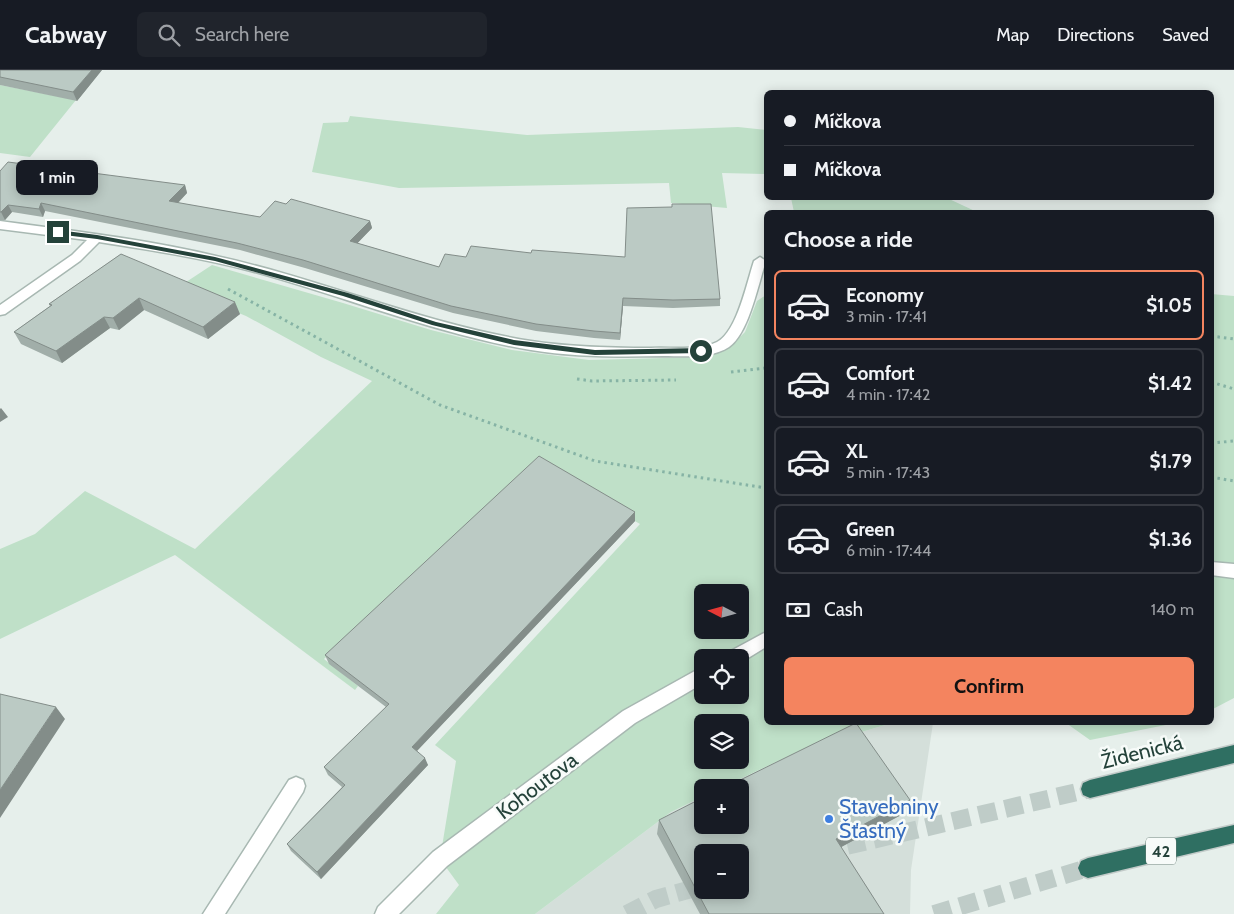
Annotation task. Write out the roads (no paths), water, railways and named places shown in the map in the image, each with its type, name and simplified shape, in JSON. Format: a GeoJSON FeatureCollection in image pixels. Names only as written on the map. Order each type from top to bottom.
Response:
{"type":"FeatureCollection","features":[{"type":"Feature","properties":{"kind":"highway","name":"Židenická"},"geometry":{"type":"LineString","coordinates":[[1090,789],[1234,754]]}},
{"type":"Feature","properties":{"kind":"highway","name":"42"},"geometry":{"type":"LineString","coordinates":[[1088,868],[1234,834]]}},
{"type":"Feature","properties":{"kind":"street"},"geometry":{"type":"LineString","coordinates":[[0,225],[97,237],[215,259],[346,294],[435,324],[514,343],[595,353],[701,351],[725,343],[740,323],[760,261]]}},
{"type":"Feature","properties":{"kind":"street"},"geometry":{"type":"LineString","coordinates":[[0,311],[76,258],[97,237]]}},
{"type":"Feature","properties":{"kind":"street"},"geometry":{"type":"LineString","coordinates":[[1214,568],[1234,571]]}},
{"type":"Feature","properties":{"kind":"street"},"geometry":{"type":"LineString","coordinates":[[749,649],[764,640]]}},
{"type":"Feature","properties":{"kind":"street","name":"Kohoutova"},"geometry":{"type":"LineString","coordinates":[[385,914],[448,853],[629,717],[694,680]]}},
{"type":"Feature","properties":{"kind":"street"},"geometry":{"type":"LineString","coordinates":[[213,914],[296,786]]}},
{"type":"Feature","properties":{"kind":"tunnel"},"geometry":{"type":"LineString","coordinates":[[821,852],[1090,789]]}},
{"type":"Feature","properties":{"kind":"tunnel"},"geometry":{"type":"LineString","coordinates":[[934,914],[1088,868]]}},
{"type":"Feature","properties":{"kind":"tunnel"},"geometry":{"type":"LineString","coordinates":[[627,914],[656,899],[694,888]]}},
{"type":"Feature","properties":{"kind":"place","name":"Stavebniny Šťastný"},"geometry":{"type":"Point","coordinates":[829,819]}}]}
